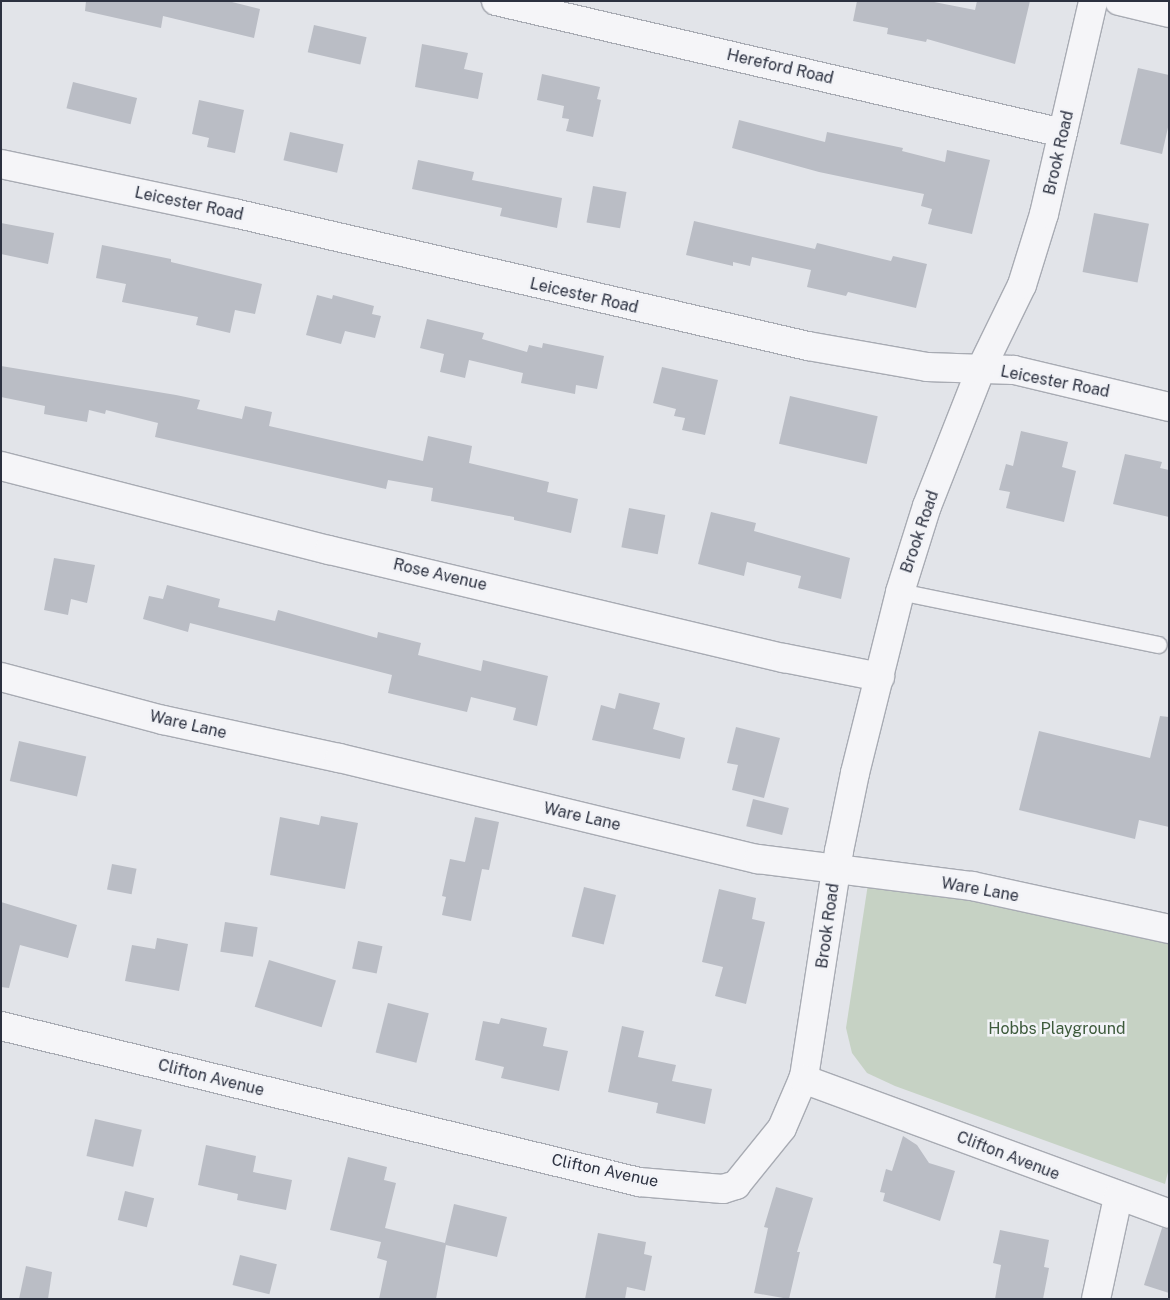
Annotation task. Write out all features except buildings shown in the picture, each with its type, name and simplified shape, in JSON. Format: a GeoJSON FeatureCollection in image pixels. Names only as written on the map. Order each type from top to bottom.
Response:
{"type":"FeatureCollection","features":[{"type":"Feature","properties":{"kind":"street","name":"Hereford Road"},"geometry":{"type":"LineString","coordinates":[[496,1],[1064,133]]}},
{"type":"Feature","properties":{"kind":"street","name":"Brook Road"},"geometry":{"type":"LineString","coordinates":[[803,1079],[812,1037],[836,870],[855,773],[900,592],[927,506],[981,369],[1022,285],[1044,214],[1064,133],[1092,1]]}},
{"type":"Feature","properties":{"kind":"street"},"geometry":{"type":"LineString","coordinates":[[1119,1],[1169,13]]}},
{"type":"Feature","properties":{"kind":"street","name":"Leicester Road"},"geometry":{"type":"LineString","coordinates":[[1,164],[234,213],[808,346],[927,367],[1014,370],[1169,407]]}},
{"type":"Feature","properties":{"kind":"street","name":"Rose Avenue"},"geometry":{"type":"LineString","coordinates":[[1,466],[329,550],[784,658],[880,677]]}},
{"type":"Feature","properties":{"kind":"street","name":"Ware Lane"},"geometry":{"type":"LineString","coordinates":[[1,677],[163,720],[340,758],[748,856],[836,870],[972,886],[1169,929]]}},
{"type":"Feature","properties":{"kind":"street","name":"Clifton Avenue"},"geometry":{"type":"LineString","coordinates":[[1,1026],[639,1182],[696,1188],[723,1189],[736,1185],[782,1128],[803,1079],[1118,1197],[1169,1214]]}},
{"type":"Feature","properties":{"kind":"street"},"geometry":{"type":"LineString","coordinates":[[1096,1299],[1118,1197]]}},
{"type":"Feature","properties":{"kind":"lane"},"geometry":{"type":"LineString","coordinates":[[900,592],[1159,645]]}},
{"type":"Feature","properties":{"kind":"green space","name":"Hobbs Playground"},"geometry":{"type":"Polygon","coordinates":[[[868,884],[955,894],[1169,940],[1169,1168],[1165,1184],[895,1086],[867,1073],[852,1053],[846,1028],[868,884]]]}}]}
